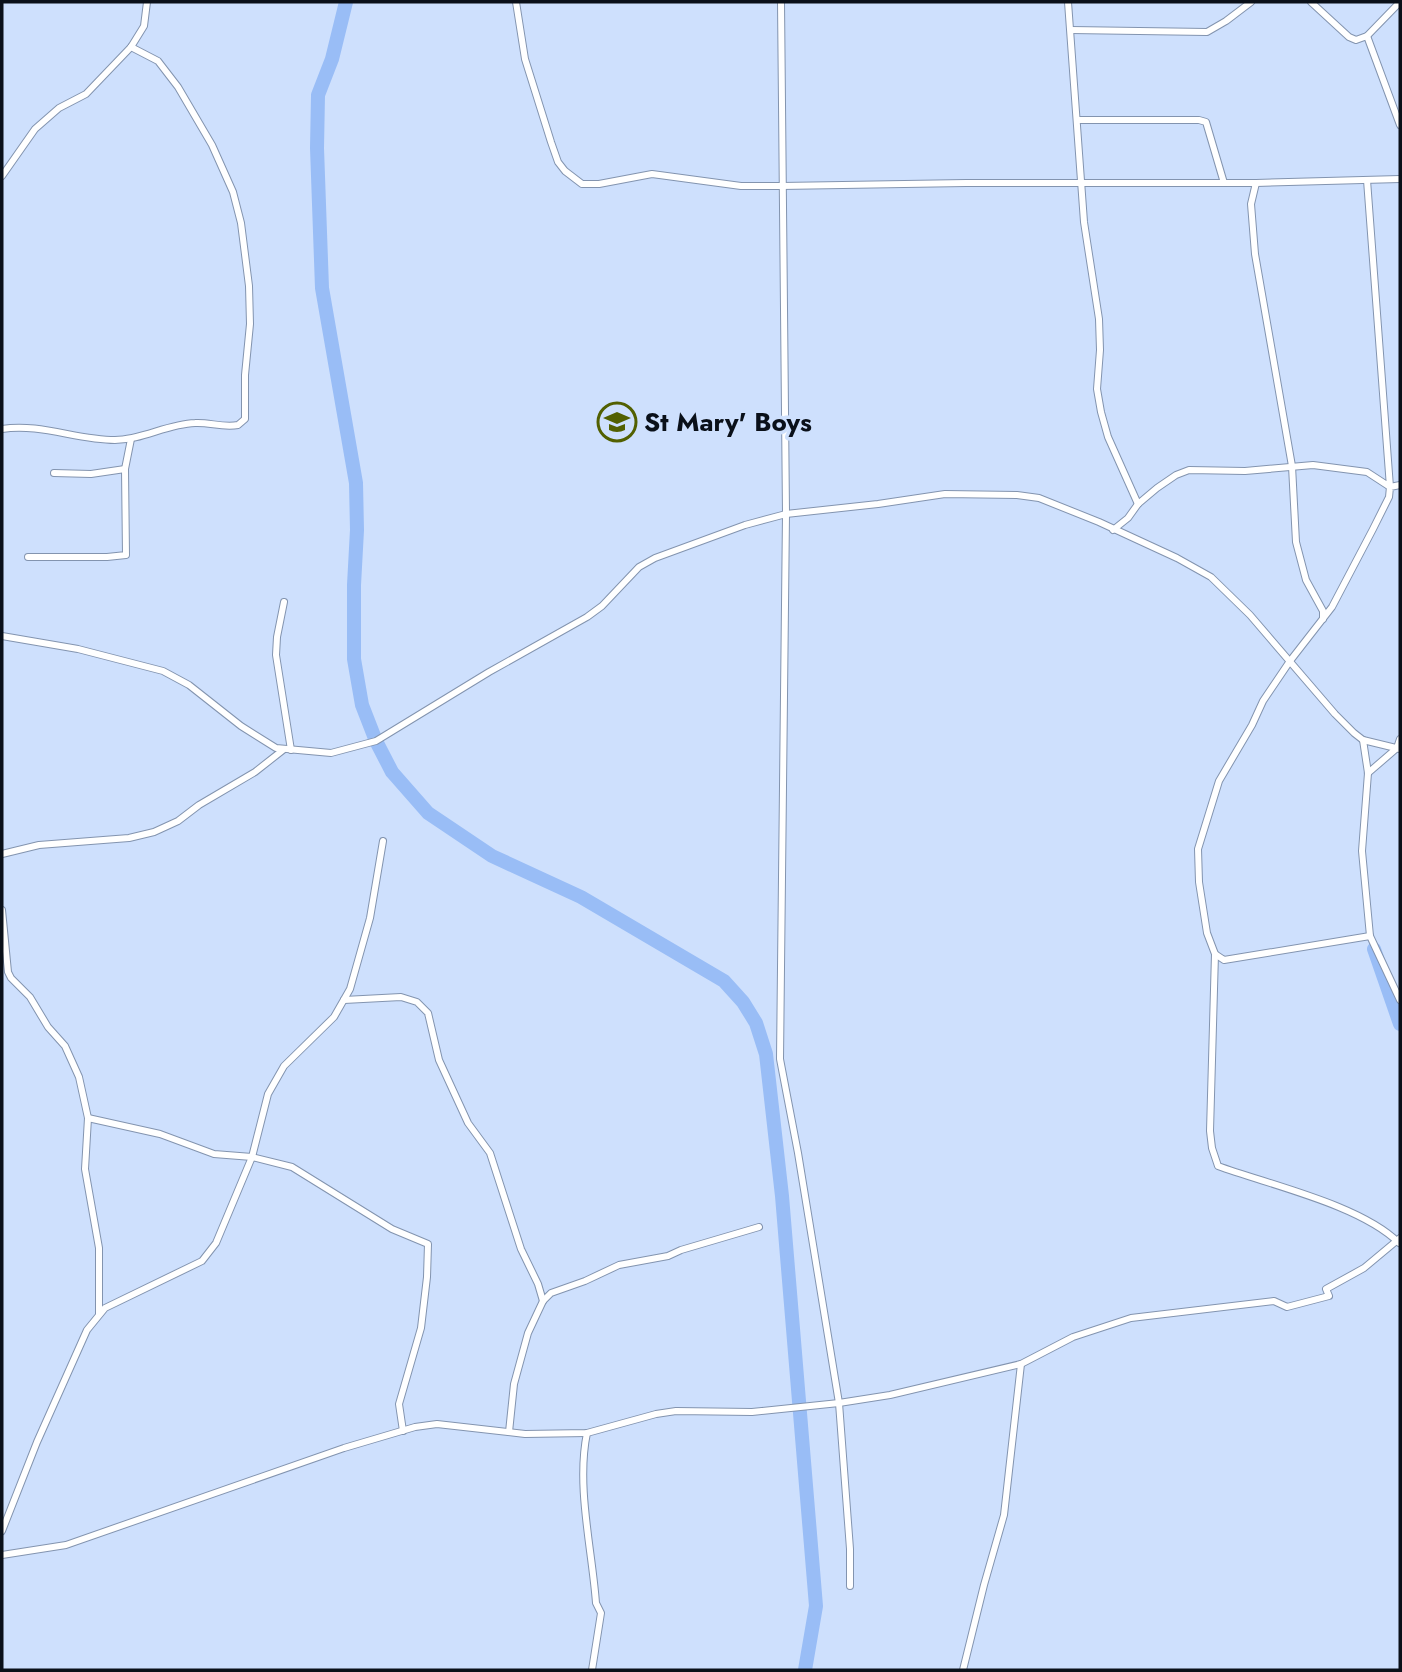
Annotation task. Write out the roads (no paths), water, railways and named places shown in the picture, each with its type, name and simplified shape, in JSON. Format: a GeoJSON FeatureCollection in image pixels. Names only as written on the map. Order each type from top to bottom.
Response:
{"type":"FeatureCollection","features":[{"type":"Feature","properties":{"kind":"street"},"geometry":{"type":"LineString","coordinates":[[2,176],[36,129],[59,108],[86,94],[131,47],[144,26],[146,2]]}},
{"type":"Feature","properties":{"kind":"street"},"geometry":{"type":"LineString","coordinates":[[516,2],[525,59],[558,162],[575,180],[588,185],[652,174],[741,186],[781,187],[967,183],[1256,183],[1400,179]]}},
{"type":"Feature","properties":{"kind":"street"},"geometry":{"type":"LineString","coordinates":[[780,2],[786,514],[780,1059],[839,1403],[850,1549],[850,1586]]}},
{"type":"Feature","properties":{"kind":"street"},"geometry":{"type":"LineString","coordinates":[[1068,2],[1080,183],[1098,309],[1100,350],[1097,389],[1108,437],[1138,504]]}},
{"type":"Feature","properties":{"kind":"street"},"geometry":{"type":"LineString","coordinates":[[1071,30],[1207,32],[1251,2]]}},
{"type":"Feature","properties":{"kind":"street"},"geometry":{"type":"LineString","coordinates":[[1311,2],[1349,37],[1356,40],[1367,36],[1400,2]]}},
{"type":"Feature","properties":{"kind":"street"},"geometry":{"type":"LineString","coordinates":[[1367,36],[1400,125]]}},
{"type":"Feature","properties":{"kind":"street"},"geometry":{"type":"LineString","coordinates":[[2,429],[28,428],[116,440],[131,439],[194,423],[232,426],[243,423],[245,419],[245,375],[250,324],[248,278],[241,223],[233,192],[200,122],[163,66],[147,54],[131,47]]}},
{"type":"Feature","properties":{"kind":"street"},"geometry":{"type":"LineString","coordinates":[[1077,120],[1206,122],[1224,183]]}},
{"type":"Feature","properties":{"kind":"street"},"geometry":{"type":"LineString","coordinates":[[2,1555],[66,1545],[344,1448],[422,1425],[438,1424],[554,1435],[587,1433],[676,1411],[752,1412],[839,1403],[890,1395],[1021,1364],[1073,1337],[1131,1318],[1273,1301],[1287,1307],[1329,1296],[1326,1289],[1364,1268],[1399,1241],[1365,1220],[1329,1203],[1218,1167],[1210,1131],[1215,954],[1207,933],[1199,882],[1198,849],[1219,781],[1263,701],[1290,661],[1324,619],[1389,497],[1367,180]]}},
{"type":"Feature","properties":{"kind":"street"},"geometry":{"type":"LineString","coordinates":[[1256,183],[1251,204],[1255,254],[1292,466],[1300,561],[1306,580],[1323,611],[1324,619]]}},
{"type":"Feature","properties":{"kind":"street"},"geometry":{"type":"LineString","coordinates":[[28,557],[126,555],[125,469],[131,439]]}},
{"type":"Feature","properties":{"kind":"street"},"geometry":{"type":"LineString","coordinates":[[1113,530],[1128,518],[1138,504],[1167,481],[1189,470],[1245,471],[1313,465],[1367,472],[1390,487],[1400,485]]}},
{"type":"Feature","properties":{"kind":"street"},"geometry":{"type":"LineString","coordinates":[[54,473],[91,474],[125,469]]}},
{"type":"Feature","properties":{"kind":"street"},"geometry":{"type":"LineString","coordinates":[[2,636],[78,649],[163,671],[189,685],[260,740],[283,750],[331,753],[376,741],[489,672],[587,617],[602,606],[639,567],[716,534],[786,514],[945,494],[1017,495],[1039,498],[1099,522],[1211,577],[1250,615],[1335,714],[1363,740],[1399,748]]}},
{"type":"Feature","properties":{"kind":"street"},"geometry":{"type":"LineString","coordinates":[[284,602],[276,655],[291,750]]}},
{"type":"Feature","properties":{"kind":"street"},"geometry":{"type":"LineString","coordinates":[[1368,773],[1399,748],[1400,739]]}},
{"type":"Feature","properties":{"kind":"street"},"geometry":{"type":"LineString","coordinates":[[1363,740],[1368,773],[1362,851],[1370,936],[1382,956],[1400,1000]]}},
{"type":"Feature","properties":{"kind":"street"},"geometry":{"type":"LineString","coordinates":[[2,854],[39,845],[130,838],[154,832],[177,821],[255,772],[283,750]]}},
{"type":"Feature","properties":{"kind":"street"},"geometry":{"type":"LineString","coordinates":[[2,1531],[87,1330],[105,1308],[202,1261],[216,1243],[252,1157],[268,1094],[284,1066],[326,1025],[350,989],[363,946],[383,841]]}},
{"type":"Feature","properties":{"kind":"street"},"geometry":{"type":"LineString","coordinates":[[2,909],[8,972],[65,1046],[79,1077],[88,1118],[85,1169],[99,1248],[99,1314]]}},
{"type":"Feature","properties":{"kind":"street"},"geometry":{"type":"LineString","coordinates":[[1215,954],[1224,960],[1370,936]]}},
{"type":"Feature","properties":{"kind":"street"},"geometry":{"type":"LineString","coordinates":[[344,1000],[401,997],[417,1002],[428,1013],[439,1060],[468,1123],[490,1153],[521,1249],[543,1301]]}},
{"type":"Feature","properties":{"kind":"street"},"geometry":{"type":"LineString","coordinates":[[88,1118],[160,1134],[214,1154],[252,1157],[292,1167],[392,1229],[428,1244],[421,1328],[400,1405],[403,1430]]}},
{"type":"Feature","properties":{"kind":"street"},"geometry":{"type":"LineString","coordinates":[[509,1432],[517,1371],[528,1333],[543,1301],[551,1293],[619,1265],[668,1256],[759,1227]]}},
{"type":"Feature","properties":{"kind":"street"},"geometry":{"type":"LineString","coordinates":[[963,1670],[1004,1515],[1021,1364]]}},
{"type":"Feature","properties":{"kind":"street"},"geometry":{"type":"LineString","coordinates":[[587,1433],[584,1457],[586,1515],[596,1603],[601,1612],[592,1670]]}},
{"type":"Feature","properties":{"kind":"waterway"},"geometry":{"type":"LineString","coordinates":[[346,2],[332,59],[318,95],[317,148],[322,288],[356,483],[354,659],[362,705],[392,772],[428,813],[492,856],[581,897],[724,981],[743,1002],[756,1023],[766,1054],[782,1196],[816,1606],[805,1670]]}},
{"type":"Feature","properties":{"kind":"waterway"},"geometry":{"type":"LineString","coordinates":[[1374,949],[1400,1024]]}},
{"type":"Feature","properties":{"kind":"place","name":"St Mary' Boys"},"geometry":{"type":"Point","coordinates":[617,422]}}]}
